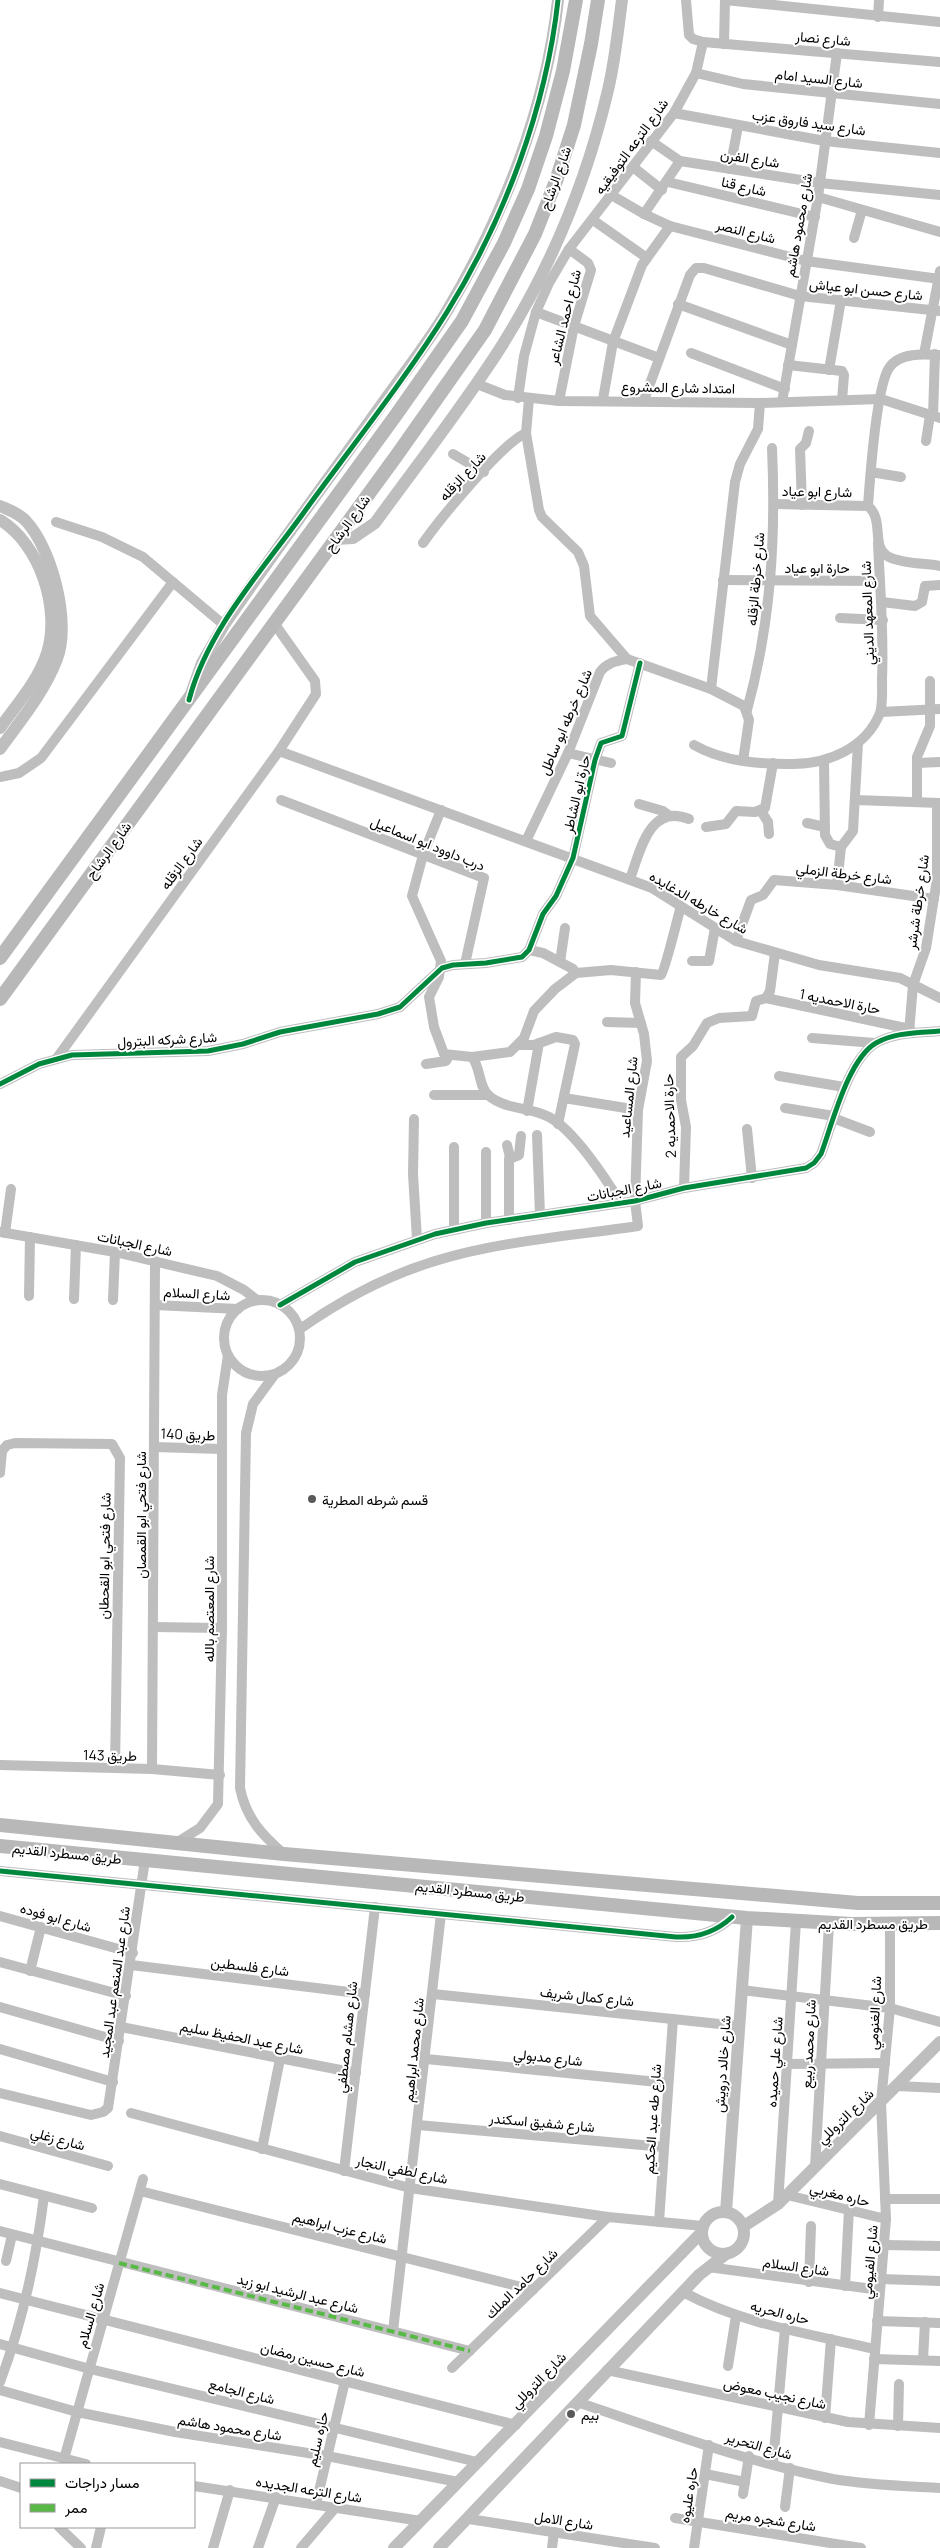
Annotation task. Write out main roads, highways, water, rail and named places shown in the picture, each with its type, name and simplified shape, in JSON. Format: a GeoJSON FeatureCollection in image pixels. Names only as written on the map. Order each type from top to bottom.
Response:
{"type":"FeatureCollection","features":[{"type":"Feature","properties":{"kind":"main road","name":"شارع الرشاح"},"geometry":{"type":"LineString","coordinates":[[0,958],[431,367],[462,321],[504,243],[528,189],[546,136],[563,71],[576,0]]}},
{"type":"Feature","properties":{"kind":"main road","name":"شارع الرشاح"},"geometry":{"type":"LineString","coordinates":[[0,999],[336,539],[485,330],[535,234],[556,181],[574,125],[590,51],[598,0]]}},
{"type":"Feature","properties":{"kind":"main road","name":"طريق مسطرد القديم"},"geometry":{"type":"LineString","coordinates":[[0,1825],[284,1854],[858,1903],[940,1903]]}},
{"type":"Feature","properties":{"kind":"main road","name":"طريق مسطرد القديم"},"geometry":{"type":"LineString","coordinates":[[0,1846],[732,1917],[829,1924],[890,1925],[940,1923]]}},
{"type":"Feature","properties":{"kind":"place","name":"قسم شرطه المطرية"},"geometry":{"type":"Point","coordinates":[312,1499]}},
{"type":"Feature","properties":{"kind":"place","name":"بيم"},"geometry":{"type":"Point","coordinates":[571,2414]}}]}
